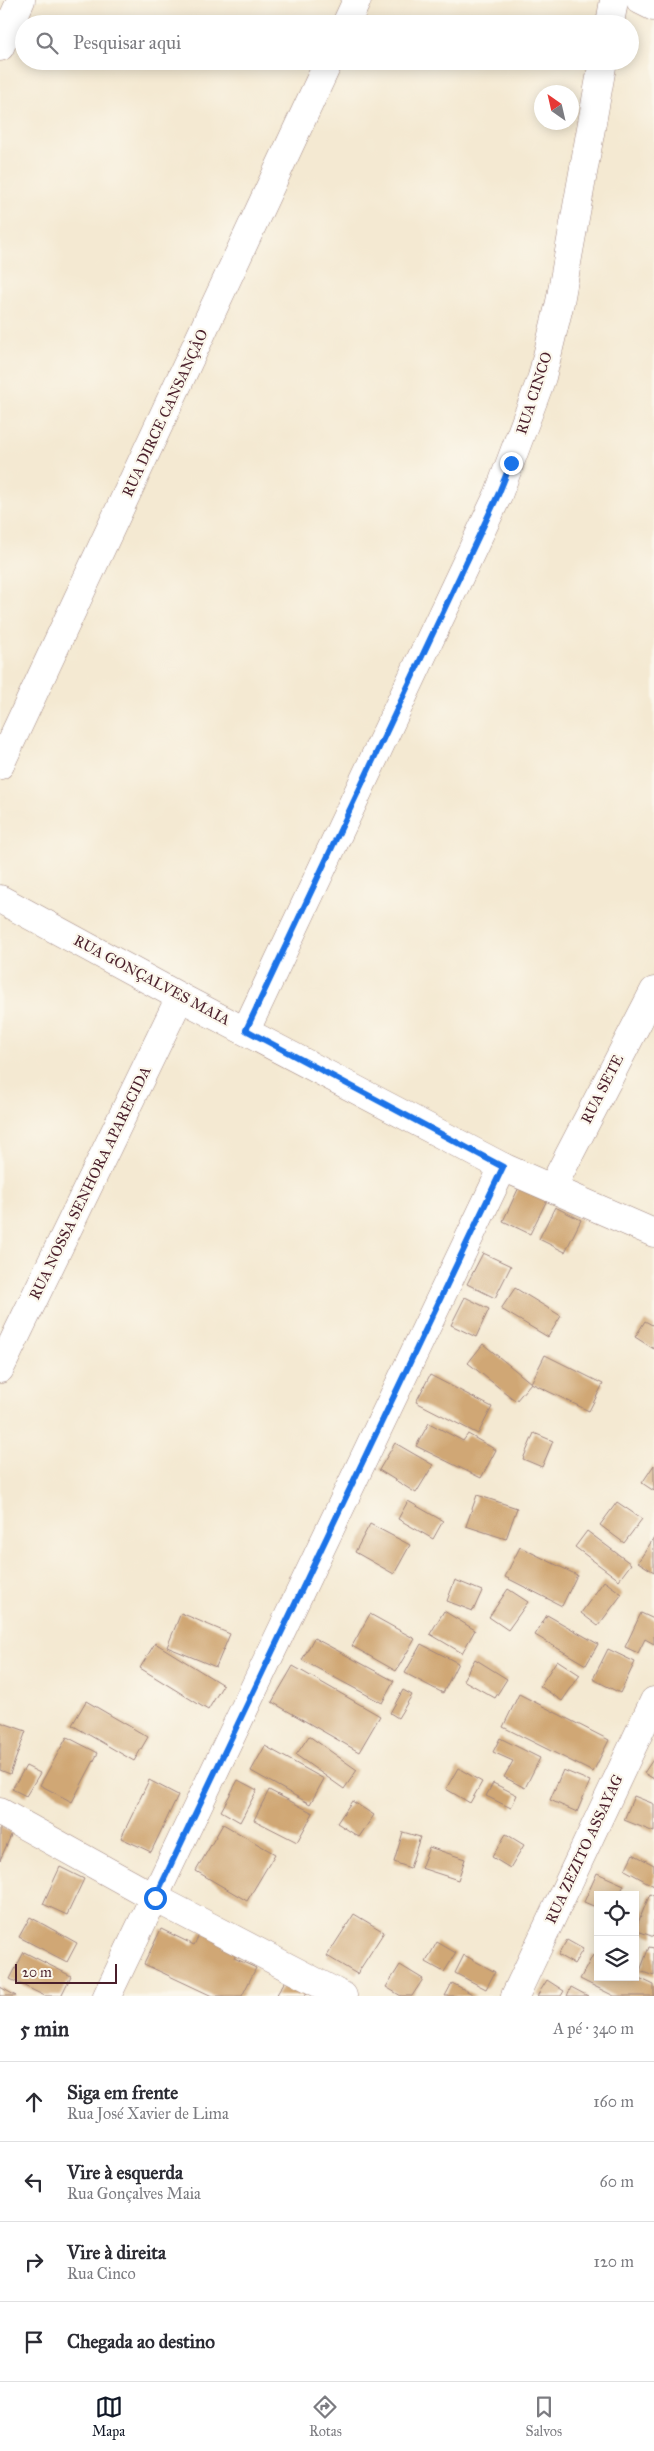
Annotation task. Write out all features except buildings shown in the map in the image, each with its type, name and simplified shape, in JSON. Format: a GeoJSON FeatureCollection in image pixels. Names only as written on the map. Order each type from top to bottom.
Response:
{"type":"FeatureCollection","features":[{"type":"Feature","properties":{"kind":"street"},"geometry":{"type":"LineString","coordinates":[[0,47],[21,0]]}},
{"type":"Feature","properties":{"kind":"street"},"geometry":{"type":"LineString","coordinates":[[350,15],[357,0]]}},
{"type":"Feature","properties":{"kind":"street"},"geometry":{"type":"LineString","coordinates":[[612,15],[614,0]]}},
{"type":"Feature","properties":{"kind":"street"},"geometry":{"type":"LineString","coordinates":[[640,0],[654,7]]}},
{"type":"Feature","properties":{"kind":"street","name":"RUA DIRCE CANSANÇÂO"},"geometry":{"type":"LineString","coordinates":[[0,765],[325,70]]}},
{"type":"Feature","properties":{"kind":"street","name":"RUA CINCO"},"geometry":{"type":"LineString","coordinates":[[246,1030],[498,495],[527,420],[542,378],[560,302],[601,70]]}},
{"type":"Feature","properties":{"kind":"street","name":"RUA GONÇALVES MAIA"},"geometry":{"type":"LineString","coordinates":[[0,899],[503,1167],[654,1233]]}},
{"type":"Feature","properties":{"kind":"street","name":"RUA SETE"},"geometry":{"type":"LineString","coordinates":[[552,1188],[654,991]]}},
{"type":"Feature","properties":{"kind":"street","name":"RUA NOSSA SENHORA APARECIDA"},"geometry":{"type":"LineString","coordinates":[[0,1369],[180,996]]}},
{"type":"Feature","properties":{"kind":"street"},"geometry":{"type":"LineString","coordinates":[[106,1996],[155,1898],[503,1167]]}},
{"type":"Feature","properties":{"kind":"street","name":"RUA ZEZITO ASSAYAG"},"geometry":{"type":"LineString","coordinates":[[515,1996],[654,1701]]}},
{"type":"Feature","properties":{"kind":"street"},"geometry":{"type":"LineString","coordinates":[[0,1812],[155,1898],[343,1996]]}},
{"type":"Feature","properties":{"kind":"route"},"geometry":{"type":"LineString","coordinates":[[155,1898],[503,1167],[246,1030],[498,495],[511,463]]}}]}
